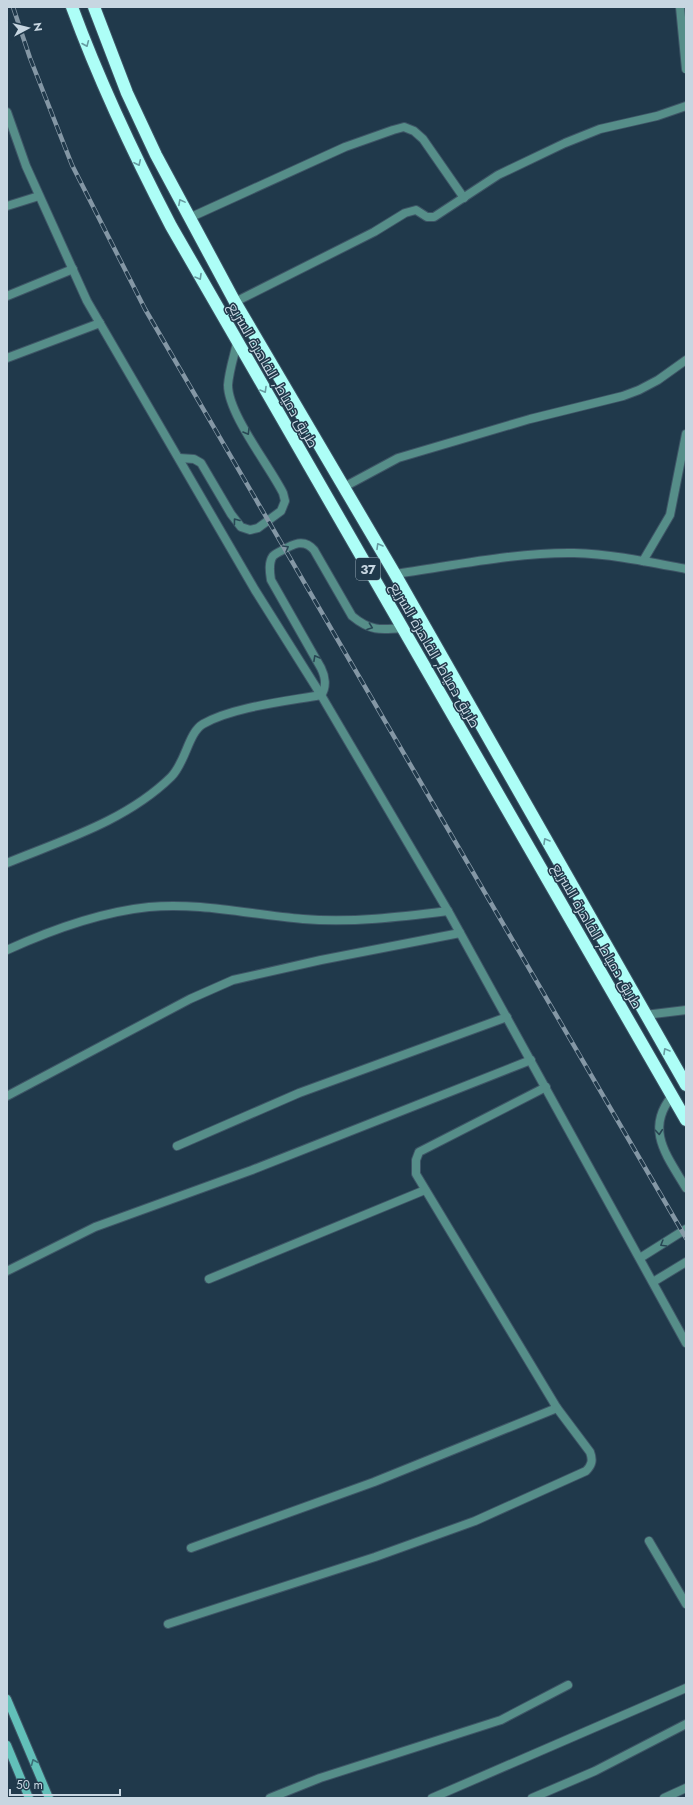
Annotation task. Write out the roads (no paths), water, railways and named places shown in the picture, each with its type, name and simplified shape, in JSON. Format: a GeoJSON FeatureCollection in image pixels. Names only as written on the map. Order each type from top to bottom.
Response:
{"type":"FeatureCollection","features":[{"type":"Feature","properties":{"kind":"highway","name":"طريق دمياط, القاهرة السريع"},"geometry":{"type":"LineString","coordinates":[[72,7],[110,103],[139,166],[171,226],[237,343],[686,1120]]}},
{"type":"Feature","properties":{"kind":"highway","name":"طريق دمياط, القاهرة السريع"},"geometry":{"type":"LineString","coordinates":[[94,7],[127,93],[156,155],[235,302],[395,574],[686,1085]]}},
{"type":"Feature","properties":{"kind":"main road"},"geometry":{"type":"LineString","coordinates":[[7,1699],[11,1716],[49,1798]]}},
{"type":"Feature","properties":{"kind":"main road"},"geometry":{"type":"LineString","coordinates":[[7,1745],[29,1798]]}},
{"type":"Feature","properties":{"kind":"street"},"geometry":{"type":"LineString","coordinates":[[680,7],[686,69]]}},
{"type":"Feature","properties":{"kind":"street"},"geometry":{"type":"LineString","coordinates":[[235,302],[374,232],[405,213],[416,210],[427,217],[434,217],[498,175],[522,162],[584,134],[657,116],[686,106]]}},
{"type":"Feature","properties":{"kind":"street"},"geometry":{"type":"LineString","coordinates":[[7,112],[26,166],[87,301],[180,458],[255,590],[321,695],[448,911],[686,1343]]}},
{"type":"Feature","properties":{"kind":"street"},"geometry":{"type":"LineString","coordinates":[[189,218],[346,147],[404,127],[414,131],[423,139],[464,198]]}},
{"type":"Feature","properties":{"kind":"street"},"geometry":{"type":"LineString","coordinates":[[7,206],[39,196]]}},
{"type":"Feature","properties":{"kind":"street"},"geometry":{"type":"LineString","coordinates":[[7,296],[72,269]]}},
{"type":"Feature","properties":{"kind":"street"},"geometry":{"type":"LineString","coordinates":[[7,358],[100,324]]}},
{"type":"Feature","properties":{"kind":"street"},"geometry":{"type":"LineString","coordinates":[[180,458],[194,459],[201,463],[231,514],[241,527],[250,530],[258,528],[281,511],[284,507],[283,493],[236,414],[230,398],[230,373],[237,343]]}},
{"type":"Feature","properties":{"kind":"street"},"geometry":{"type":"LineString","coordinates":[[344,487],[398,458],[530,419],[622,396],[639,390],[658,380],[686,360]]}},
{"type":"Feature","properties":{"kind":"street"},"geometry":{"type":"LineString","coordinates":[[643,561],[670,515],[686,434]]}},
{"type":"Feature","properties":{"kind":"street"},"geometry":{"type":"LineString","coordinates":[[7,863],[83,833],[124,811],[159,788],[178,769],[191,738],[202,724],[225,714],[321,695],[324,692],[325,683],[321,668],[271,580],[269,567],[273,556],[295,543],[302,542],[310,544],[352,616],[362,624],[380,630],[402,628]]}},
{"type":"Feature","properties":{"kind":"street"},"geometry":{"type":"LineString","coordinates":[[395,574],[551,553],[575,553],[643,561],[686,569]]}},
{"type":"Feature","properties":{"kind":"street"},"geometry":{"type":"LineString","coordinates":[[7,950],[30,940],[108,914],[150,907],[196,907],[304,919],[341,921],[379,919],[448,911]]}},
{"type":"Feature","properties":{"kind":"street"},"geometry":{"type":"LineString","coordinates":[[7,1096],[190,999],[233,980],[321,960],[460,933]]}},
{"type":"Feature","properties":{"kind":"street"},"geometry":{"type":"LineString","coordinates":[[645,1015],[686,1010]]}},
{"type":"Feature","properties":{"kind":"street"},"geometry":{"type":"LineString","coordinates":[[176,1146],[299,1093],[507,1017]]}},
{"type":"Feature","properties":{"kind":"street"},"geometry":{"type":"LineString","coordinates":[[7,1271],[95,1227],[252,1170],[531,1060]]}},
{"type":"Feature","properties":{"kind":"street"},"geometry":{"type":"LineString","coordinates":[[168,1624],[375,1557],[475,1521],[586,1471],[591,1466],[592,1458],[590,1452],[557,1408],[416,1174],[416,1160],[419,1152],[546,1087]]}},
{"type":"Feature","properties":{"kind":"street"},"geometry":{"type":"LineString","coordinates":[[672,1096],[663,1110],[658,1125],[658,1133],[662,1148],[686,1188]]}},
{"type":"Feature","properties":{"kind":"street"},"geometry":{"type":"LineString","coordinates":[[209,1279],[425,1190]]}},
{"type":"Feature","properties":{"kind":"street"},"geometry":{"type":"LineString","coordinates":[[640,1258],[686,1230]]}},
{"type":"Feature","properties":{"kind":"street"},"geometry":{"type":"LineString","coordinates":[[653,1282],[686,1262]]}},
{"type":"Feature","properties":{"kind":"street"},"geometry":{"type":"LineString","coordinates":[[192,1548],[374,1482],[557,1408]]}},
{"type":"Feature","properties":{"kind":"street"},"geometry":{"type":"LineString","coordinates":[[649,1541],[686,1604]]}},
{"type":"Feature","properties":{"kind":"street"},"geometry":{"type":"LineString","coordinates":[[270,1798],[320,1778],[501,1720],[568,1685]]}},
{"type":"Feature","properties":{"kind":"street"},"geometry":{"type":"LineString","coordinates":[[432,1798],[686,1688]]}},
{"type":"Feature","properties":{"kind":"street"},"geometry":{"type":"LineString","coordinates":[[532,1798],[595,1771],[686,1724]]}},
{"type":"Feature","properties":{"kind":"street"},"geometry":{"type":"LineString","coordinates":[[664,1798],[686,1788]]}},
{"type":"Feature","properties":{"kind":"railway"},"geometry":{"type":"LineString","coordinates":[[13,7],[30,58],[72,165],[145,309],[686,1238]]}}]}
